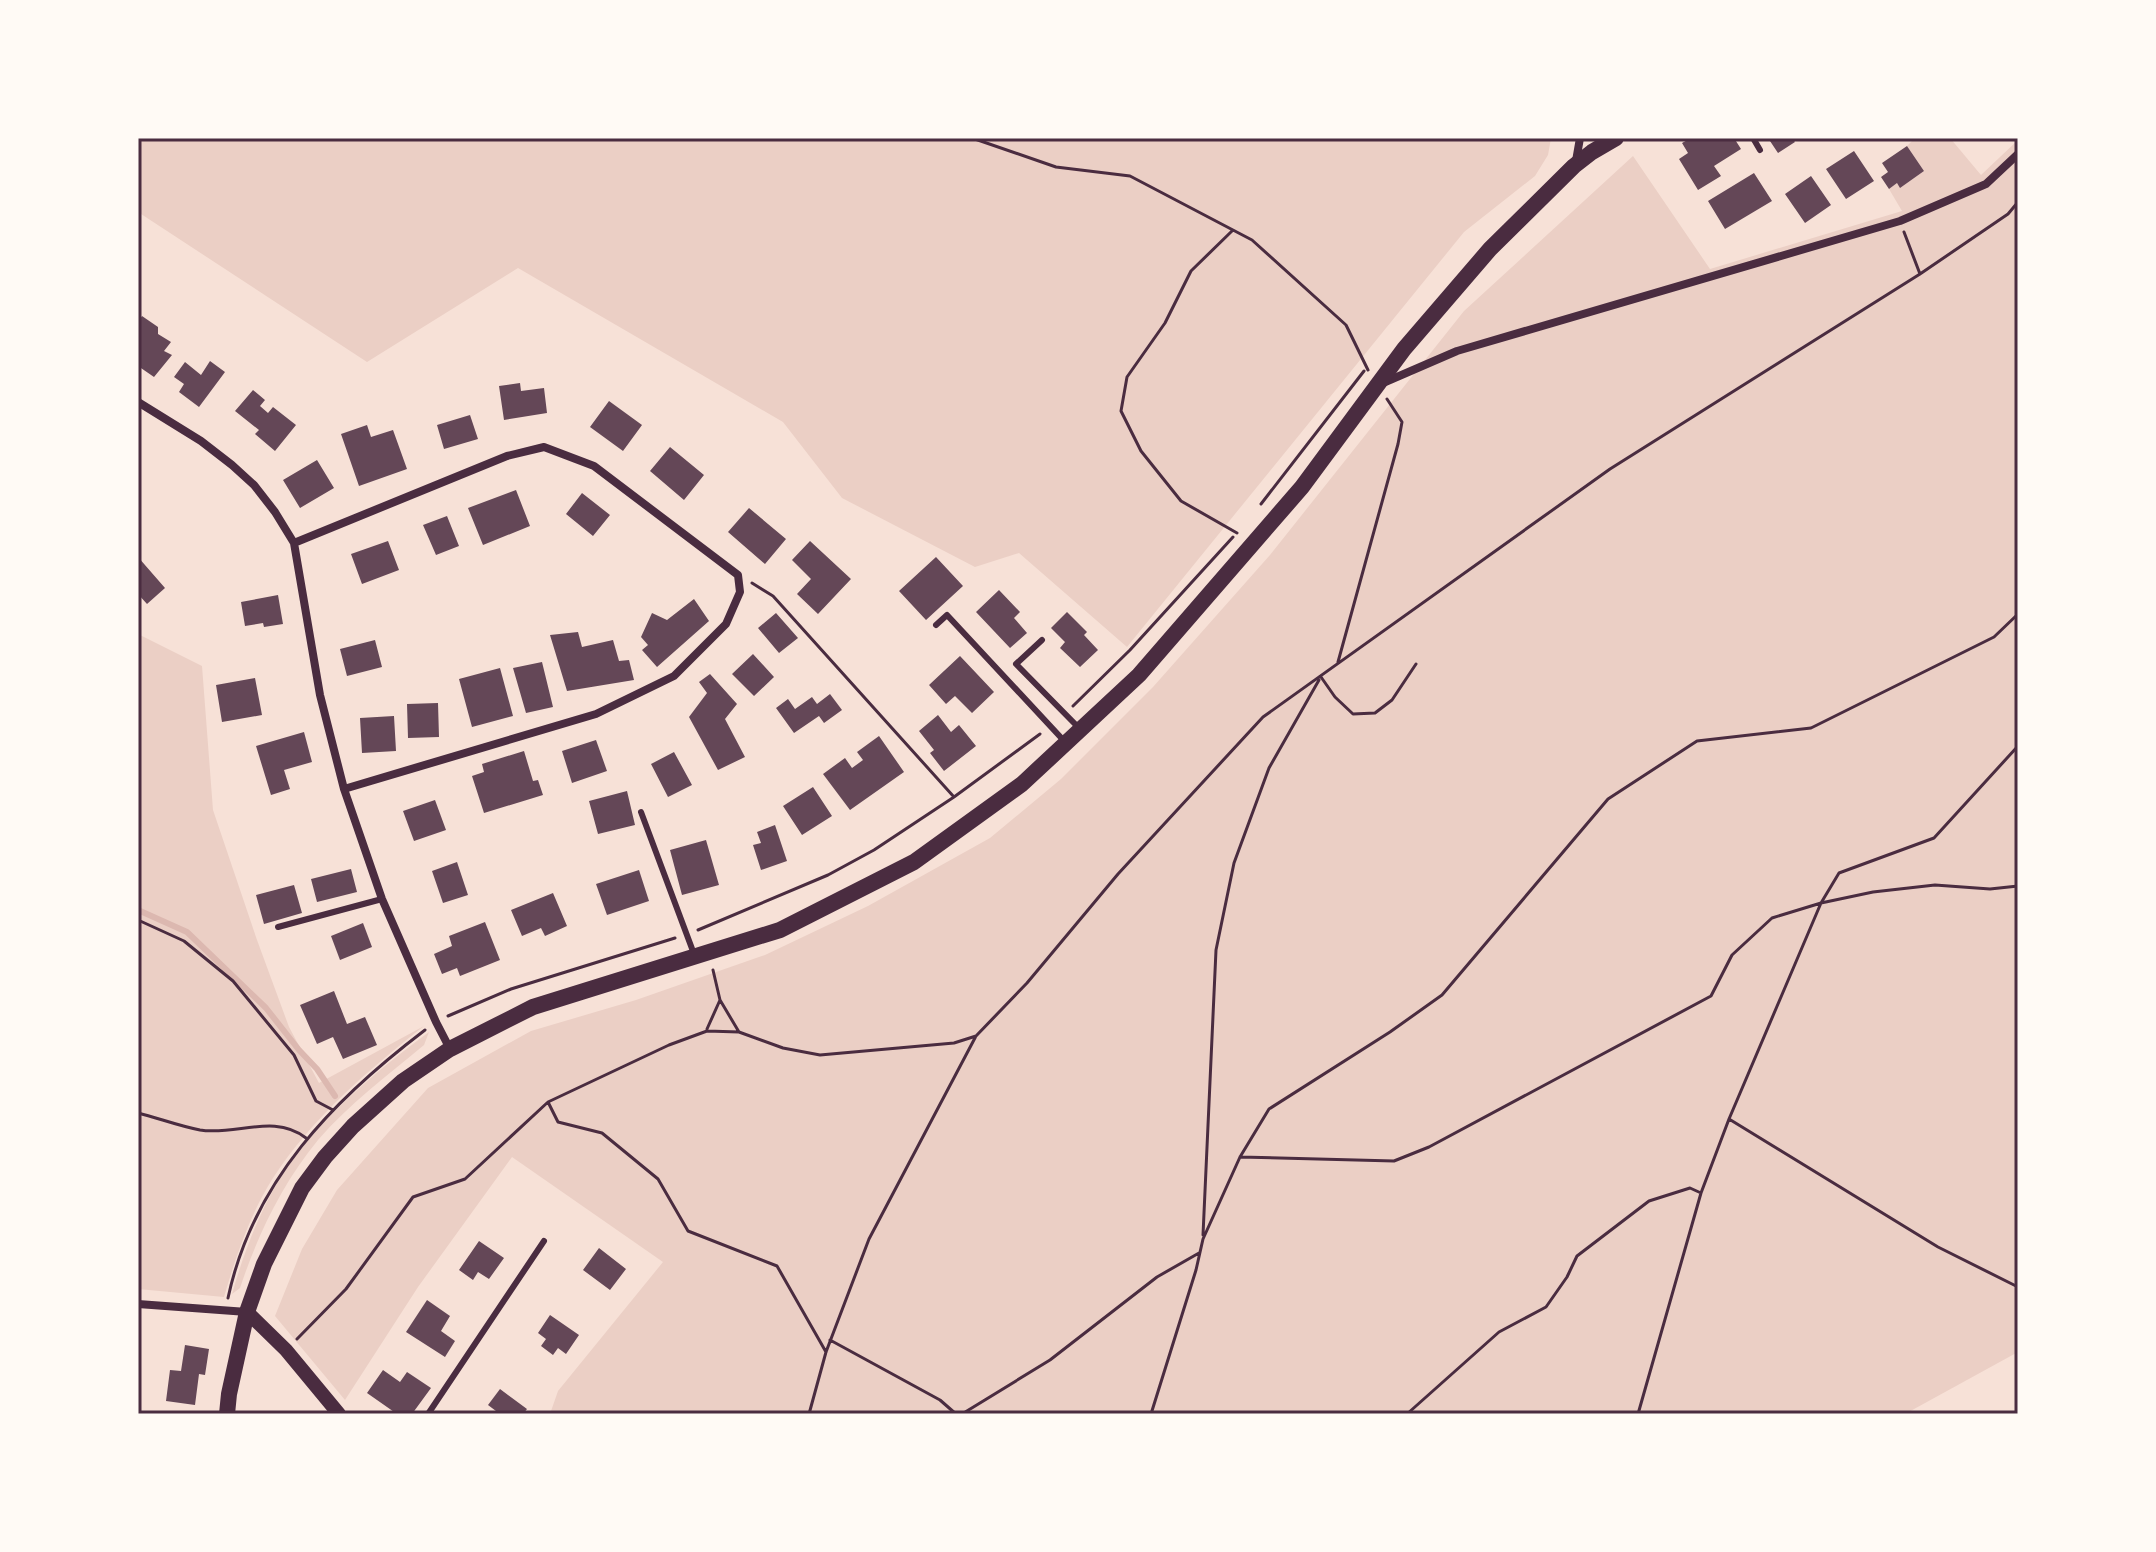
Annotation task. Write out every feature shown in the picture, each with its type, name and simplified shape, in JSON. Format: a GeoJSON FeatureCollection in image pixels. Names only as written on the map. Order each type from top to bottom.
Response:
{"type":"FeatureCollection","features":[{"type":"Feature","properties":{"kind":"main road"},"geometry":{"type":"LineString","coordinates":[[227,1414],[247,1312],[264,1264],[302,1188],[353,1126],[403,1081],[450,1049],[533,1007],[780,930],[914,862],[1022,784],[1139,675],[1292,499],[1404,349],[1490,249],[1574,166],[1616,138]]}},
{"type":"Feature","properties":{"kind":"street"},"geometry":{"type":"LineString","coordinates":[[1574,166],[1580,138]]}},
{"type":"Feature","properties":{"kind":"street"},"geometry":{"type":"LineString","coordinates":[[1375,387],[1457,351],[1900,221],[1986,184],[2018,154]]}},
{"type":"Feature","properties":{"kind":"street"},"geometry":{"type":"LineString","coordinates":[[138,402],[201,441],[232,465],[254,485],[294,543],[320,695],[344,789],[382,899],[450,1049]]}},
{"type":"Feature","properties":{"kind":"street"},"geometry":{"type":"LineString","coordinates":[[294,543],[507,456],[544,447],[594,466],[738,575],[740,592],[726,624],[674,676],[596,714],[344,789]]}},
{"type":"Feature","properties":{"kind":"street"},"geometry":{"type":"LineString","coordinates":[[138,1304],[247,1312],[286,1350],[339,1414]]}},
{"type":"Feature","properties":{"kind":"lane"},"geometry":{"type":"LineString","coordinates":[[1753,138],[1760,150]]}},
{"type":"Feature","properties":{"kind":"lane"},"geometry":{"type":"LineString","coordinates":[[936,625],[947,615],[1066,743]]}},
{"type":"Feature","properties":{"kind":"lane"},"geometry":{"type":"LineString","coordinates":[[1042,640],[1016,664],[1081,729]]}},
{"type":"Feature","properties":{"kind":"lane"},"geometry":{"type":"LineString","coordinates":[[641,812],[688,934],[702,955]]}},
{"type":"Feature","properties":{"kind":"lane"},"geometry":{"type":"LineString","coordinates":[[278,927],[382,899]]}},
{"type":"Feature","properties":{"kind":"lane"},"geometry":{"type":"LineString","coordinates":[[428,1414],[544,1241]]}},
{"type":"Feature","properties":{"kind":"path"},"geometry":{"type":"LineString","coordinates":[[972,138],[1056,167],[1130,176],[1252,240],[1346,325],[1375,387],[1402,422],[1338,662]]}},
{"type":"Feature","properties":{"kind":"path"},"geometry":{"type":"LineString","coordinates":[[809,1414],[830,1340],[869,1239],[976,1036],[1027,983],[1118,874],[1263,717],[1610,469],[1920,274],[2008,214],[2018,202]]}},
{"type":"Feature","properties":{"kind":"path"},"geometry":{"type":"LineString","coordinates":[[1900,221],[1920,274]]}},
{"type":"Feature","properties":{"kind":"path"},"geometry":{"type":"LineString","coordinates":[[1233,230],[1191,271],[1165,323],[1127,377],[1121,411],[1141,451],[1181,501],[1237,533]]}},
{"type":"Feature","properties":{"kind":"path"},"geometry":{"type":"LineString","coordinates":[[1259,508],[1367,367]]}},
{"type":"Feature","properties":{"kind":"path"},"geometry":{"type":"LineString","coordinates":[[1065,713],[1130,650],[1244,525]]}},
{"type":"Feature","properties":{"kind":"path"},"geometry":{"type":"LineString","coordinates":[[738,575],[773,596],[954,797]]}},
{"type":"Feature","properties":{"kind":"path"},"geometry":{"type":"LineString","coordinates":[[1151,1414],[1203,1239],[1240,1157],[1269,1109],[1442,995],[1608,799],[1697,741],[1811,728],[1994,637],[2018,614]]}},
{"type":"Feature","properties":{"kind":"path"},"geometry":{"type":"LineString","coordinates":[[1321,677],[1335,697],[1353,714],[1375,713],[1392,700],[1416,664]]}},
{"type":"Feature","properties":{"kind":"path"},"geometry":{"type":"LineString","coordinates":[[1203,1239],[1216,950],[1234,863],[1269,768],[1321,677]]}},
{"type":"Feature","properties":{"kind":"path"},"geometry":{"type":"LineString","coordinates":[[226,1311],[238,1263],[255,1220],[275,1181],[306,1138],[385,1061],[436,1022],[511,989],[688,934],[828,875],[874,850],[954,797],[1052,726]]}},
{"type":"Feature","properties":{"kind":"path"},"geometry":{"type":"LineString","coordinates":[[1638,1414],[1701,1193],[1729,1119],[1821,903],[1839,873],[1934,838],[2018,746]]}},
{"type":"Feature","properties":{"kind":"path"},"geometry":{"type":"LineString","coordinates":[[1240,1157],[1394,1161],[1429,1147],[1711,996],[1732,955],[1772,918],[1873,892],[1935,885],[1990,889],[2018,886]]}},
{"type":"Feature","properties":{"kind":"path"},"geometry":{"type":"LineString","coordinates":[[138,920],[184,941],[233,981],[294,1055],[316,1101],[334,1110]]}},
{"type":"Feature","properties":{"kind":"path"},"geometry":{"type":"LineString","coordinates":[[702,955],[720,1000],[739,1032]]}},
{"type":"Feature","properties":{"kind":"path"},"geometry":{"type":"LineString","coordinates":[[707,1031],[720,1000]]}},
{"type":"Feature","properties":{"kind":"path"},"geometry":{"type":"LineString","coordinates":[[286,1350],[346,1289],[413,1197],[465,1179],[548,1102],[669,1045],[707,1031],[739,1032],[783,1048],[820,1055],[954,1043],[976,1036]]}},
{"type":"Feature","properties":{"kind":"path"},"geometry":{"type":"LineString","coordinates":[[548,1102],[558,1122],[602,1133],[658,1179],[688,1231],[777,1266],[826,1352]]}},
{"type":"Feature","properties":{"kind":"path"},"geometry":{"type":"LineString","coordinates":[[138,1113],[203,1130],[276,1126],[294,1129],[306,1138]]}},
{"type":"Feature","properties":{"kind":"path"},"geometry":{"type":"LineString","coordinates":[[1729,1119],[1938,1247],[2018,1287]]}},
{"type":"Feature","properties":{"kind":"path"},"geometry":{"type":"LineString","coordinates":[[1407,1414],[1499,1332],[1546,1307],[1577,1256],[1649,1201],[1690,1188],[1701,1193]]}},
{"type":"Feature","properties":{"kind":"path"},"geometry":{"type":"LineString","coordinates":[[962,1414],[1050,1360],[1157,1277],[1199,1253]]}},
{"type":"Feature","properties":{"kind":"path"},"geometry":{"type":"LineString","coordinates":[[830,1340],[940,1400],[956,1414]]}},
{"type":"Feature","properties":{"kind":"shaded area"},"geometry":{"type":"Polygon","coordinates":[[[138,138],[1551,138],[1548,155],[1535,176],[1464,232],[1127,647],[1019,553],[975,567],[842,498],[783,422],[518,268],[367,362],[138,212],[138,138]]]}},
{"type":"Feature","properties":{"kind":"shaded area"},"geometry":{"type":"Polygon","coordinates":[[[1915,138],[1950,138],[1981,175],[2018,140],[2018,1352],[1905,1414],[550,1414],[558,1391],[663,1262],[512,1157],[418,1287],[345,1400],[275,1316],[302,1249],[337,1190],[428,1088],[531,1031],[636,1000],[765,955],[868,906],[990,838],[1061,779],[1153,687],[1270,555],[1464,311],[1633,156],[1710,269],[1902,211],[1889,189],[1897,183],[1901,187],[1924,171],[1907,146],[1915,138]]]}},
{"type":"Feature","properties":{"kind":"shaded area"},"geometry":{"type":"Polygon","coordinates":[[[138,634],[202,666],[213,810],[289,1027],[319,1083],[424,1026],[342,1096],[288,1156],[251,1221],[224,1297],[138,1289],[138,634]]]}},
{"type":"Feature","properties":{"kind":"shaded area"},"geometry":{"type":"Polygon","coordinates":[[[429,1032],[424,1045],[343,1114],[305,1157],[272,1210],[240,1288],[232,1294],[256,1225],[290,1163],[345,1101],[429,1032]]]}},
{"type":"Feature","properties":{"kind":"building"},"geometry":{"type":"Polygon","coordinates":[[[1691,138],[1734,138],[1741,149],[1714,166],[1721,176],[1698,190],[1679,159],[1688,153],[1682,143],[1691,138]]]}},
{"type":"Feature","properties":{"kind":"building"},"geometry":{"type":"Polygon","coordinates":[[[1768,138],[1792,138],[1795,142],[1778,153],[1768,138]]]}},
{"type":"Feature","properties":{"kind":"building"},"geometry":{"type":"Polygon","coordinates":[[[1907,146],[1924,171],[1900,188],[1897,183],[1889,189],[1881,177],[1888,172],[1882,163],[1907,146]]]}},
{"type":"Feature","properties":{"kind":"building"},"geometry":{"type":"Polygon","coordinates":[[[1854,151],[1874,181],[1846,199],[1826,169],[1854,151]]]}},
{"type":"Feature","properties":{"kind":"building"},"geometry":{"type":"Polygon","coordinates":[[[1754,173],[1772,201],[1725,229],[1708,201],[1754,173]]]}},
{"type":"Feature","properties":{"kind":"building"},"geometry":{"type":"Polygon","coordinates":[[[1811,176],[1831,205],[1805,223],[1785,194],[1811,176]]]}},
{"type":"Feature","properties":{"kind":"building"},"geometry":{"type":"Polygon","coordinates":[[[142,316],[158,327],[158,334],[171,342],[164,351],[172,355],[154,377],[138,366],[138,322],[142,316]]]}},
{"type":"Feature","properties":{"kind":"building"},"geometry":{"type":"Polygon","coordinates":[[[210,361],[225,372],[199,407],[179,392],[184,384],[174,377],[185,362],[201,375],[210,361]]]}},
{"type":"Feature","properties":{"kind":"building"},"geometry":{"type":"Polygon","coordinates":[[[520,383],[521,391],[544,388],[547,413],[504,420],[499,386],[520,383]]]}},
{"type":"Feature","properties":{"kind":"building"},"geometry":{"type":"Polygon","coordinates":[[[253,390],[265,400],[260,406],[268,413],[273,407],[296,425],[275,451],[255,434],[259,430],[235,411],[253,390]]]}},
{"type":"Feature","properties":{"kind":"building"},"geometry":{"type":"Polygon","coordinates":[[[609,401],[642,425],[623,451],[590,427],[609,401]]]}},
{"type":"Feature","properties":{"kind":"building"},"geometry":{"type":"Polygon","coordinates":[[[470,415],[478,439],[444,449],[437,425],[470,415]]]}},
{"type":"Feature","properties":{"kind":"building"},"geometry":{"type":"Polygon","coordinates":[[[367,425],[371,437],[393,430],[407,469],[359,486],[341,434],[367,425]]]}},
{"type":"Feature","properties":{"kind":"building"},"geometry":{"type":"Polygon","coordinates":[[[670,447],[704,475],[684,500],[650,471],[670,447]]]}},
{"type":"Feature","properties":{"kind":"building"},"geometry":{"type":"Polygon","coordinates":[[[317,460],[334,488],[300,508],[283,480],[317,460]]]}},
{"type":"Feature","properties":{"kind":"building"},"geometry":{"type":"Polygon","coordinates":[[[516,490],[530,526],[483,545],[468,508],[516,490]]]}},
{"type":"Feature","properties":{"kind":"building"},"geometry":{"type":"Polygon","coordinates":[[[582,493],[610,515],[593,536],[566,514],[582,493]]]}},
{"type":"Feature","properties":{"kind":"building"},"geometry":{"type":"Polygon","coordinates":[[[749,508],[786,539],[765,564],[728,532],[749,508]]]}},
{"type":"Feature","properties":{"kind":"building"},"geometry":{"type":"Polygon","coordinates":[[[447,516],[459,546],[436,555],[423,525],[447,516]]]}},
{"type":"Feature","properties":{"kind":"building"},"geometry":{"type":"Polygon","coordinates":[[[388,541],[399,570],[362,584],[351,554],[388,541]]]}},
{"type":"Feature","properties":{"kind":"building"},"geometry":{"type":"Polygon","coordinates":[[[810,541],[851,579],[818,614],[797,594],[811,579],[792,560],[810,541]]]}},
{"type":"Feature","properties":{"kind":"building"},"geometry":{"type":"Polygon","coordinates":[[[138,557],[165,588],[147,604],[138,594],[138,557]]]}},
{"type":"Feature","properties":{"kind":"building"},"geometry":{"type":"Polygon","coordinates":[[[936,557],[963,586],[926,620],[899,591],[936,557]]]}},
{"type":"Feature","properties":{"kind":"building"},"geometry":{"type":"Polygon","coordinates":[[[999,590],[1020,612],[1014,618],[1027,633],[1010,648],[976,612],[999,590]]]}},
{"type":"Feature","properties":{"kind":"building"},"geometry":{"type":"Polygon","coordinates":[[[278,595],[283,624],[245,626],[241,602],[278,595]]]}},
{"type":"Feature","properties":{"kind":"building"},"geometry":{"type":"Polygon","coordinates":[[[694,599],[709,621],[657,667],[642,650],[648,645],[641,637],[652,613],[667,620],[694,599]]]}},
{"type":"Feature","properties":{"kind":"building"},"geometry":{"type":"Polygon","coordinates":[[[1067,612],[1087,632],[1084,635],[1098,650],[1080,667],[1060,648],[1065,642],[1051,628],[1067,612]]]}},
{"type":"Feature","properties":{"kind":"building"},"geometry":{"type":"Polygon","coordinates":[[[776,613],[798,638],[779,653],[758,628],[776,613]]]}},
{"type":"Feature","properties":{"kind":"building"},"geometry":{"type":"Polygon","coordinates":[[[578,632],[582,647],[613,640],[619,661],[629,660],[634,680],[567,691],[550,635],[578,632]]]}},
{"type":"Feature","properties":{"kind":"building"},"geometry":{"type":"Polygon","coordinates":[[[375,640],[382,667],[347,676],[340,649],[375,640]]]}},
{"type":"Feature","properties":{"kind":"building"},"geometry":{"type":"Polygon","coordinates":[[[753,654],[774,677],[754,696],[732,674],[753,654]]]}},
{"type":"Feature","properties":{"kind":"building"},"geometry":{"type":"Polygon","coordinates":[[[960,656],[994,692],[972,713],[955,696],[946,704],[929,685],[960,656]]]}},
{"type":"Feature","properties":{"kind":"building"},"geometry":{"type":"Polygon","coordinates":[[[542,662],[553,707],[526,713],[513,668],[542,662]]]}},
{"type":"Feature","properties":{"kind":"building"},"geometry":{"type":"Polygon","coordinates":[[[500,668],[513,716],[472,727],[459,679],[500,668]]]}},
{"type":"Feature","properties":{"kind":"building"},"geometry":{"type":"Polygon","coordinates":[[[710,674],[737,704],[725,719],[745,757],[718,770],[689,717],[707,693],[699,682],[710,674]]]}},
{"type":"Feature","properties":{"kind":"building"},"geometry":{"type":"Polygon","coordinates":[[[255,678],[262,715],[222,722],[216,685],[255,678]]]}},
{"type":"Feature","properties":{"kind":"building"},"geometry":{"type":"Polygon","coordinates":[[[830,694],[842,710],[824,723],[819,716],[794,733],[776,708],[788,699],[795,709],[812,697],[817,704],[830,694]]]}},
{"type":"Feature","properties":{"kind":"building"},"geometry":{"type":"Polygon","coordinates":[[[438,703],[439,737],[408,738],[407,704],[438,703]]]}},
{"type":"Feature","properties":{"kind":"building"},"geometry":{"type":"Polygon","coordinates":[[[938,715],[951,732],[959,725],[976,746],[944,771],[930,753],[934,750],[919,731],[938,715]]]}},
{"type":"Feature","properties":{"kind":"building"},"geometry":{"type":"Polygon","coordinates":[[[394,716],[396,751],[362,753],[360,718],[394,716]]]}},
{"type":"Feature","properties":{"kind":"building"},"geometry":{"type":"Polygon","coordinates":[[[304,732],[312,762],[284,770],[290,789],[271,795],[256,746],[304,732]]]}},
{"type":"Feature","properties":{"kind":"building"},"geometry":{"type":"Polygon","coordinates":[[[879,736],[904,772],[850,810],[823,774],[845,758],[852,768],[863,760],[857,752],[879,736]]]}},
{"type":"Feature","properties":{"kind":"building"},"geometry":{"type":"Polygon","coordinates":[[[596,740],[607,771],[572,783],[562,751],[596,740]]]}},
{"type":"Feature","properties":{"kind":"building"},"geometry":{"type":"Polygon","coordinates":[[[524,751],[533,781],[538,780],[543,795],[484,813],[472,776],[484,772],[482,764],[524,751]]]}},
{"type":"Feature","properties":{"kind":"building"},"geometry":{"type":"Polygon","coordinates":[[[674,752],[692,785],[668,797],[651,764],[674,752]]]}},
{"type":"Feature","properties":{"kind":"building"},"geometry":{"type":"Polygon","coordinates":[[[813,787],[832,816],[802,835],[783,806],[813,787]]]}},
{"type":"Feature","properties":{"kind":"building"},"geometry":{"type":"Polygon","coordinates":[[[627,791],[635,825],[598,834],[589,801],[627,791]]]}},
{"type":"Feature","properties":{"kind":"building"},"geometry":{"type":"Polygon","coordinates":[[[435,800],[446,830],[414,841],[403,811],[435,800]]]}},
{"type":"Feature","properties":{"kind":"building"},"geometry":{"type":"Polygon","coordinates":[[[775,825],[787,861],[761,870],[753,845],[761,843],[757,832],[775,825]]]}},
{"type":"Feature","properties":{"kind":"building"},"geometry":{"type":"Polygon","coordinates":[[[706,840],[719,885],[682,895],[670,850],[706,840]]]}},
{"type":"Feature","properties":{"kind":"building"},"geometry":{"type":"Polygon","coordinates":[[[457,862],[468,895],[443,903],[432,871],[457,862]]]}},
{"type":"Feature","properties":{"kind":"building"},"geometry":{"type":"Polygon","coordinates":[[[351,869],[357,892],[317,902],[311,879],[351,869]]]}},
{"type":"Feature","properties":{"kind":"building"},"geometry":{"type":"Polygon","coordinates":[[[639,870],[649,901],[607,915],[596,884],[639,870]]]}},
{"type":"Feature","properties":{"kind":"building"},"geometry":{"type":"Polygon","coordinates":[[[294,885],[302,913],[264,924],[256,895],[294,885]]]}},
{"type":"Feature","properties":{"kind":"building"},"geometry":{"type":"Polygon","coordinates":[[[553,893],[567,926],[545,936],[541,928],[522,936],[511,910],[553,893]]]}},
{"type":"Feature","properties":{"kind":"building"},"geometry":{"type":"Polygon","coordinates":[[[485,922],[500,960],[460,976],[457,968],[442,974],[434,954],[452,946],[449,936],[485,922]]]}},
{"type":"Feature","properties":{"kind":"building"},"geometry":{"type":"Polygon","coordinates":[[[363,923],[372,947],[340,960],[331,936],[363,923]]]}},
{"type":"Feature","properties":{"kind":"building"},"geometry":{"type":"Polygon","coordinates":[[[334,991],[347,1024],[365,1017],[377,1045],[343,1059],[333,1037],[317,1044],[300,1005],[334,991]]]}},
{"type":"Feature","properties":{"kind":"building"},"geometry":{"type":"Polygon","coordinates":[[[479,1241],[504,1258],[489,1279],[478,1272],[473,1280],[459,1270],[479,1241]]]}},
{"type":"Feature","properties":{"kind":"building"},"geometry":{"type":"Polygon","coordinates":[[[599,1248],[626,1269],[610,1290],[583,1270],[599,1248]]]}},
{"type":"Feature","properties":{"kind":"building"},"geometry":{"type":"Polygon","coordinates":[[[427,1300],[450,1316],[441,1331],[455,1341],[445,1357],[406,1332],[427,1300]]]}},
{"type":"Feature","properties":{"kind":"building"},"geometry":{"type":"Polygon","coordinates":[[[550,1315],[579,1335],[566,1354],[558,1348],[553,1355],[541,1346],[546,1339],[538,1333],[550,1315]]]}},
{"type":"Feature","properties":{"kind":"building"},"geometry":{"type":"Polygon","coordinates":[[[185,1345],[209,1349],[205,1375],[199,1374],[195,1405],[166,1401],[170,1370],[181,1371],[185,1345]]]}},
{"type":"Feature","properties":{"kind":"building"},"geometry":{"type":"Polygon","coordinates":[[[383,1370],[400,1382],[407,1372],[431,1388],[412,1414],[397,1414],[367,1393],[383,1370]]]}},
{"type":"Feature","properties":{"kind":"building"},"geometry":{"type":"Polygon","coordinates":[[[500,1389],[527,1409],[523,1414],[494,1414],[496,1411],[488,1405],[500,1389]]]}},
{"type":"Feature","properties":{"kind":"waterway"},"geometry":{"type":"LineString","coordinates":[[138,910],[187,932],[266,1008],[317,1069],[335,1096]]}}]}
